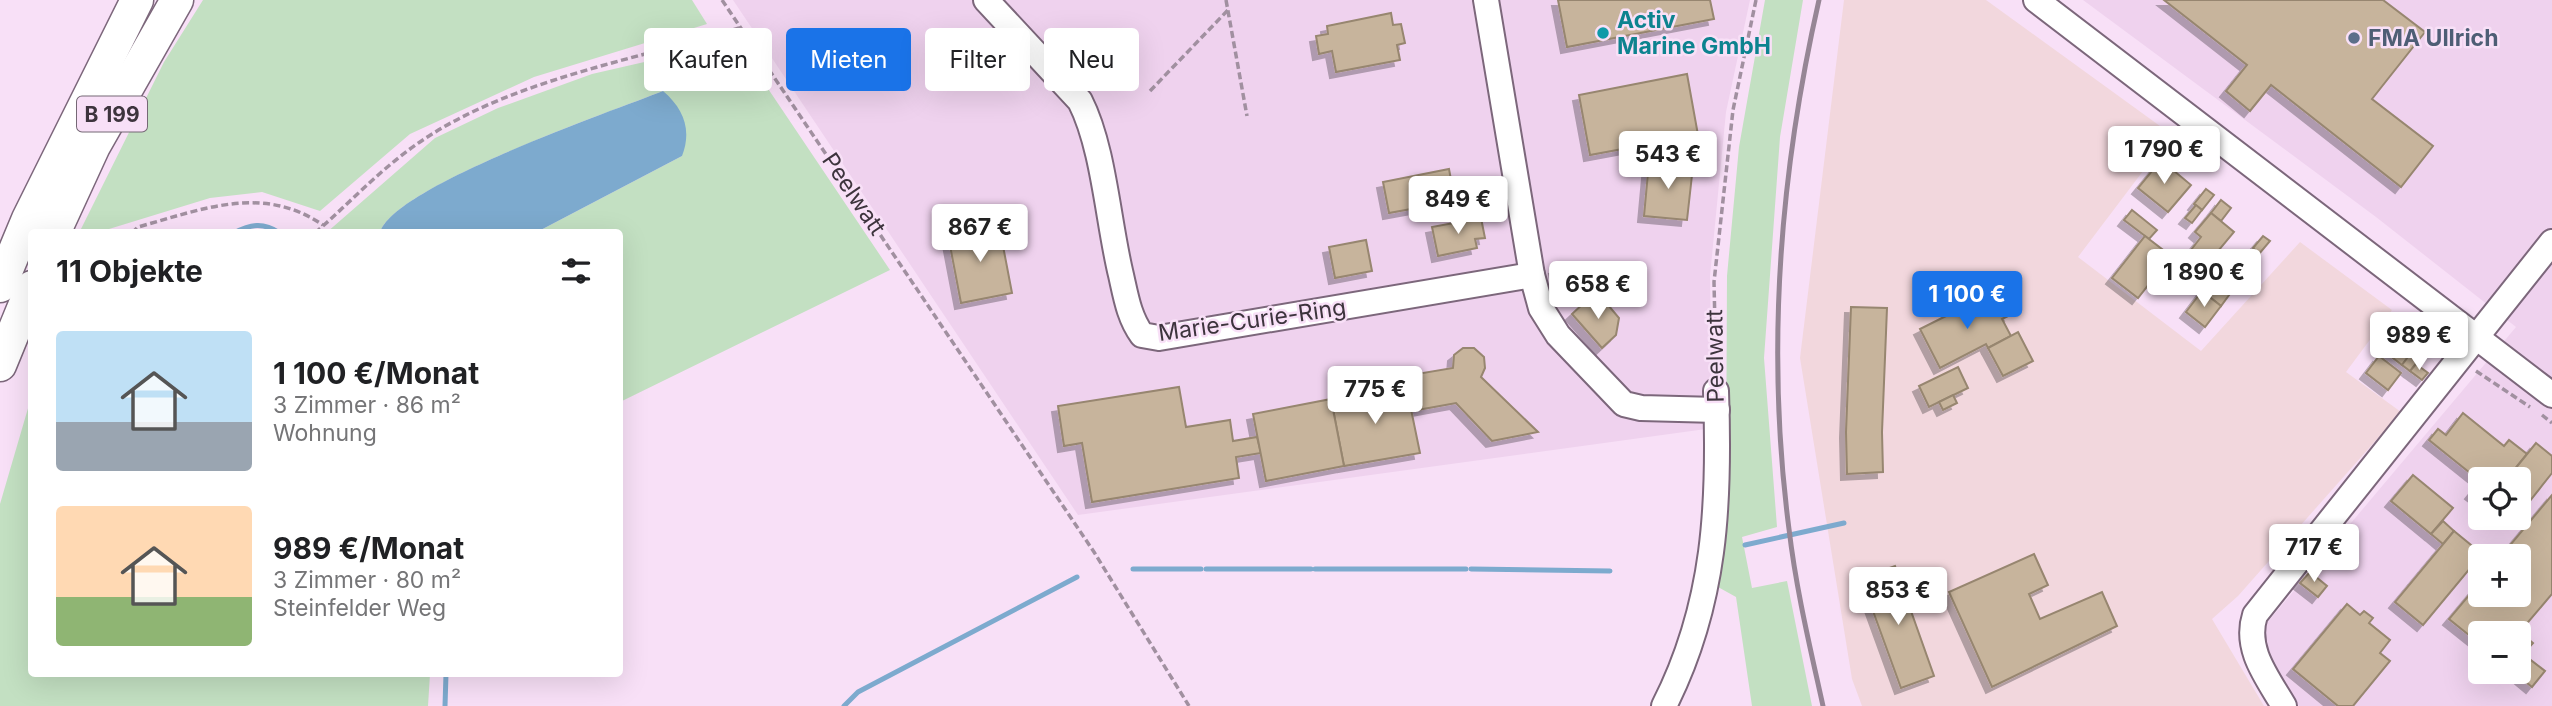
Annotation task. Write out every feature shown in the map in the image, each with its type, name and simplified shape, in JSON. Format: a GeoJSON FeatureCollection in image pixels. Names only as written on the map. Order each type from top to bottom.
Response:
{"type":"FeatureCollection","features":[{"type":"Feature","properties":{"kind":"main road","name":"B 199"},"geometry":{"type":"LineString","coordinates":[[45,228],[137,0]]}},
{"type":"Feature","properties":{"kind":"main road","name":"B 199"},"geometry":{"type":"LineString","coordinates":[[45,228],[177,0]]}},
{"type":"Feature","properties":{"kind":"main road","name":"B 199"},"geometry":{"type":"LineString","coordinates":[[0,286],[28,250]]}},
{"type":"Feature","properties":{"kind":"main road"},"geometry":{"type":"LineString","coordinates":[[0,365],[28,297]]}},
{"type":"Feature","properties":{"kind":"street","name":"Marie-Curie-Ring"},"geometry":{"type":"LineString","coordinates":[[986,0],[1080,101],[1090,121],[1112,237],[1132,321],[1142,335],[1159,338],[1532,275]]}},
{"type":"Feature","properties":{"kind":"street"},"geometry":{"type":"LineString","coordinates":[[1486,0],[1532,275],[1548,323],[1623,404],[1641,408],[1716,400]]}},
{"type":"Feature","properties":{"kind":"street"},"geometry":{"type":"LineString","coordinates":[[2036,0],[2476,335],[2547,405]]}},
{"type":"Feature","properties":{"kind":"street"},"geometry":{"type":"LineString","coordinates":[[2284,706],[2253,648],[2249,633],[2255,615],[2552,243]]}},
{"type":"Feature","properties":{"kind":"street","name":"Peelwatt"},"geometry":{"type":"LineString","coordinates":[[1664,706],[1684,667],[1710,570],[1716,517],[1716,400]]}},
{"type":"Feature","properties":{"kind":"path","name":"Peelwatt"},"geometry":{"type":"LineString","coordinates":[[722,0],[1094,552],[1189,706]]}},
{"type":"Feature","properties":{"kind":"path"},"geometry":{"type":"LineString","coordinates":[[1226,0],[1247,116]]}},
{"type":"Feature","properties":{"kind":"path","name":"Peelwatt"},"geometry":{"type":"LineString","coordinates":[[1716,400],[1714,282],[1734,110],[1756,0]]}},
{"type":"Feature","properties":{"kind":"path"},"geometry":{"type":"LineString","coordinates":[[1150,91],[1228,10]]}},
{"type":"Feature","properties":{"kind":"path"},"geometry":{"type":"LineString","coordinates":[[320,229],[380,170],[430,134],[491,105],[589,69],[742,27]]}},
{"type":"Feature","properties":{"kind":"path"},"geometry":{"type":"LineString","coordinates":[[136,229],[214,206],[260,201],[302,211],[323,226]]}},
{"type":"Feature","properties":{"kind":"path"},"geometry":{"type":"LineString","coordinates":[[2459,358],[2530,407]]}},
{"type":"Feature","properties":{"kind":"path"},"geometry":{"type":"LineString","coordinates":[[2547,405],[2552,423]]}},
{"type":"Feature","properties":{"kind":"shaded area"},"geometry":{"type":"Polygon","coordinates":[[[733,0],[1750,0],[1726,112],[1710,276],[1712,417],[1706,429],[1078,515],[794,91],[911,91],[911,28],[786,28],[786,79],[772,58],[772,28],[752,28],[733,0]]]}},
{"type":"Feature","properties":{"kind":"shaded area"},"geometry":{"type":"Polygon","coordinates":[[[1844,0],[1986,0],[2171,134],[2078,257],[2201,351],[2300,242],[2392,310],[2346,372],[2401,412],[2238,596],[2212,619],[2264,706],[1862,706],[1852,679],[1800,358],[1844,0]]]}},
{"type":"Feature","properties":{"kind":"shaded area"},"geometry":{"type":"Polygon","coordinates":[[[2083,0],[2552,0],[2552,706],[2299,706],[2264,648],[2266,624],[2516,327],[2376,217],[2083,0]]]}},
{"type":"Feature","properties":{"kind":"green space"},"geometry":{"type":"Polygon","coordinates":[[[203,0],[692,0],[707,24],[694,28],[644,28],[644,43],[534,77],[410,134],[320,211],[262,192],[210,198],[109,229],[81,229],[164,62],[203,0]]]}},
{"type":"Feature","properties":{"kind":"green space"},"geometry":{"type":"Polygon","coordinates":[[[1765,0],[1803,0],[1780,137],[1764,358],[1777,527],[1742,537],[1752,588],[1787,581],[1812,706],[1752,706],[1736,597],[1718,587],[1726,485],[1727,276],[1739,147],[1765,0]]]}},
{"type":"Feature","properties":{"kind":"green space"},"geometry":{"type":"Polygon","coordinates":[[[644,62],[644,91],[663,91],[507,152],[462,173],[422,194],[394,215],[383,229],[331,229],[435,138],[498,108],[592,74],[644,62]]]}},
{"type":"Feature","properties":{"kind":"green space"},"geometry":{"type":"Polygon","coordinates":[[[663,91],[770,91],[890,270],[623,401],[623,229],[543,229],[682,156],[663,91]]]}},
{"type":"Feature","properties":{"kind":"green space"},"geometry":{"type":"Polygon","coordinates":[[[28,408],[28,677],[430,677],[428,706],[0,706],[0,504],[28,408]]]}},
{"type":"Feature","properties":{"kind":"water"},"geometry":{"type":"Polygon","coordinates":[[[663,91],[681,113],[686,129],[682,156],[543,229],[383,229],[393,215],[422,194],[507,152],[663,91]]]}},
{"type":"Feature","properties":{"kind":"building","name":"Activ Marine GmbH"},"geometry":{"type":"Polygon","coordinates":[[[1558,0],[1710,0],[1714,19],[1567,47],[1558,0]]]}},
{"type":"Feature","properties":{"kind":"building"},"geometry":{"type":"Polygon","coordinates":[[[2164,0],[2383,0],[2425,32],[2372,99],[2433,146],[2401,187],[2271,85],[2250,111],[2226,91],[2247,65],[2164,0]]]}},
{"type":"Feature","properties":{"kind":"building"},"geometry":{"type":"Polygon","coordinates":[[[1391,13],[1393,25],[1401,24],[1405,43],[1397,45],[1400,60],[1336,72],[1332,51],[1319,54],[1316,36],[1328,34],[1327,26],[1391,13]]]}},
{"type":"Feature","properties":{"kind":"building"},"geometry":{"type":"Polygon","coordinates":[[[1687,74],[1698,135],[1590,155],[1579,95],[1687,74]]]}},
{"type":"Feature","properties":{"kind":"building"},"geometry":{"type":"Polygon","coordinates":[[[2161,160],[2191,185],[2168,212],[2138,188],[2161,160]]]}},
{"type":"Feature","properties":{"kind":"building"},"geometry":{"type":"Polygon","coordinates":[[[1649,162],[1693,166],[1687,220],[1644,216],[1649,162]]]}},
{"type":"Feature","properties":{"kind":"building"},"geometry":{"type":"Polygon","coordinates":[[[1449,169],[1455,201],[1389,213],[1383,182],[1449,169]]]}},
{"type":"Feature","properties":{"kind":"building"},"geometry":{"type":"Polygon","coordinates":[[[2206,189],[2214,195],[2202,210],[2194,204],[2206,189]]]}},
{"type":"Feature","properties":{"kind":"building"},"geometry":{"type":"Polygon","coordinates":[[[2221,200],[2231,208],[2221,221],[2211,213],[2221,200]]]}},
{"type":"Feature","properties":{"kind":"building"},"geometry":{"type":"Polygon","coordinates":[[[2196,205],[2202,210],[2192,223],[2185,218],[2196,205]]]}},
{"type":"Feature","properties":{"kind":"building"},"geometry":{"type":"Polygon","coordinates":[[[2132,210],[2157,230],[2149,239],[2124,220],[2132,210]]]}},
{"type":"Feature","properties":{"kind":"building"},"geometry":{"type":"Polygon","coordinates":[[[2211,213],[2234,232],[2208,263],[2191,250],[2201,237],[2195,232],[2211,213]]]}},
{"type":"Feature","properties":{"kind":"building"},"geometry":{"type":"Polygon","coordinates":[[[1481,218],[1485,238],[1475,239],[1477,248],[1438,256],[1432,227],[1481,218]]]}},
{"type":"Feature","properties":{"kind":"building"},"geometry":{"type":"Polygon","coordinates":[[[999,225],[1012,293],[961,303],[948,235],[999,225]]]}},
{"type":"Feature","properties":{"kind":"building"},"geometry":{"type":"Polygon","coordinates":[[[2145,236],[2171,256],[2138,298],[2112,278],[2145,236]]]}},
{"type":"Feature","properties":{"kind":"building"},"geometry":{"type":"Polygon","coordinates":[[[2263,236],[2270,241],[2259,254],[2253,248],[2263,236]]]}},
{"type":"Feature","properties":{"kind":"building"},"geometry":{"type":"Polygon","coordinates":[[[1366,240],[1372,271],[1335,278],[1329,247],[1366,240]]]}},
{"type":"Feature","properties":{"kind":"building"},"geometry":{"type":"Polygon","coordinates":[[[1573,266],[1575,277],[1557,279],[1555,268],[1573,266]]]}},
{"type":"Feature","properties":{"kind":"building"},"geometry":{"type":"Polygon","coordinates":[[[2216,273],[2235,287],[2221,306],[2202,291],[2216,273]]]}},
{"type":"Feature","properties":{"kind":"building"},"geometry":{"type":"Polygon","coordinates":[[[2202,291],[2221,306],[2205,327],[2186,312],[2202,291]]]}},
{"type":"Feature","properties":{"kind":"building"},"geometry":{"type":"Polygon","coordinates":[[[1991,296],[1996,306],[2003,303],[2010,315],[2002,319],[2011,336],[1988,348],[1986,344],[1940,368],[1920,329],[1991,296]]]}},
{"type":"Feature","properties":{"kind":"building"},"geometry":{"type":"Polygon","coordinates":[[[1603,299],[1619,318],[1616,335],[1602,348],[1572,314],[1585,302],[1603,299]]]}},
{"type":"Feature","properties":{"kind":"building"},"geometry":{"type":"Polygon","coordinates":[[[1851,307],[1887,308],[1883,472],[1847,474],[1851,307]]]}},
{"type":"Feature","properties":{"kind":"building"},"geometry":{"type":"Polygon","coordinates":[[[2390,318],[2398,324],[2389,337],[2380,330],[2390,318]]]}},
{"type":"Feature","properties":{"kind":"building"},"geometry":{"type":"Polygon","coordinates":[[[2396,326],[2409,336],[2405,342],[2414,349],[2402,365],[2380,348],[2396,326]]]}},
{"type":"Feature","properties":{"kind":"building"},"geometry":{"type":"Polygon","coordinates":[[[2018,332],[2033,361],[2003,376],[1988,348],[2018,332]]]}},
{"type":"Feature","properties":{"kind":"building"},"geometry":{"type":"Polygon","coordinates":[[[2416,346],[2425,352],[2410,371],[2402,365],[2416,346]]]}},
{"type":"Feature","properties":{"kind":"building"},"geometry":{"type":"Polygon","coordinates":[[[1463,348],[1474,348],[1484,357],[1485,368],[1481,377],[1538,432],[1492,441],[1456,403],[1412,411],[1405,376],[1453,368],[1454,355],[1463,348]]]}},
{"type":"Feature","properties":{"kind":"building"},"geometry":{"type":"Polygon","coordinates":[[[2379,356],[2401,373],[2388,390],[2366,373],[2379,356]]]}},
{"type":"Feature","properties":{"kind":"building"},"geometry":{"type":"Polygon","coordinates":[[[2416,364],[2428,373],[2422,380],[2410,371],[2416,364]]]}},
{"type":"Feature","properties":{"kind":"building"},"geometry":{"type":"Polygon","coordinates":[[[1958,367],[1968,388],[1929,407],[1919,386],[1958,367]]]}},
{"type":"Feature","properties":{"kind":"building"},"geometry":{"type":"Polygon","coordinates":[[[1406,385],[1420,453],[1344,466],[1331,399],[1406,385]]]}},
{"type":"Feature","properties":{"kind":"building"},"geometry":{"type":"Polygon","coordinates":[[[1179,387],[1186,427],[1230,420],[1233,441],[1257,437],[1261,453],[1236,457],[1239,478],[1092,502],[1082,443],[1064,446],[1058,406],[1179,387]]]}},
{"type":"Feature","properties":{"kind":"building"},"geometry":{"type":"Polygon","coordinates":[[[1953,395],[1957,403],[1943,410],[1939,402],[1953,395]]]}},
{"type":"Feature","properties":{"kind":"building"},"geometry":{"type":"Polygon","coordinates":[[[1331,399],[1344,466],[1266,481],[1253,414],[1331,399]]]}},
{"type":"Feature","properties":{"kind":"building"},"geometry":{"type":"Polygon","coordinates":[[[2463,413],[2504,446],[2509,440],[2527,454],[2516,467],[2468,467],[2468,471],[2429,440],[2438,429],[2446,435],[2463,413]]]}},
{"type":"Feature","properties":{"kind":"building"},"geometry":{"type":"Polygon","coordinates":[[[2536,443],[2552,456],[2552,473],[2531,500],[2531,467],[2517,467],[2536,443]]]}},
{"type":"Feature","properties":{"kind":"building"},"geometry":{"type":"Polygon","coordinates":[[[2413,475],[2453,508],[2431,534],[2391,501],[2413,475]]]}},
{"type":"Feature","properties":{"kind":"building"},"geometry":{"type":"Polygon","coordinates":[[[2552,495],[2552,594],[2529,621],[2468,621],[2468,634],[2449,619],[2468,596],[2468,607],[2531,607],[2531,544],[2511,544],[2523,530],[2531,530],[2531,520],[2552,495]]]}},
{"type":"Feature","properties":{"kind":"building"},"geometry":{"type":"Polygon","coordinates":[[[2443,521],[2454,531],[2443,544],[2431,534],[2443,521]]]}},
{"type":"Feature","properties":{"kind":"building"},"geometry":{"type":"Polygon","coordinates":[[[2454,531],[2470,544],[2468,571],[2423,625],[2395,602],[2454,531]]]}},
{"type":"Feature","properties":{"kind":"building"},"geometry":{"type":"Polygon","coordinates":[[[2034,554],[2048,585],[2029,594],[2040,619],[2102,592],[2117,626],[1992,687],[1949,592],[2034,554]]]}},
{"type":"Feature","properties":{"kind":"building"},"geometry":{"type":"Polygon","coordinates":[[[1895,566],[1934,676],[1901,688],[1861,578],[1895,566]]]}},
{"type":"Feature","properties":{"kind":"building"},"geometry":{"type":"Polygon","coordinates":[[[2310,572],[2327,586],[2318,597],[2300,583],[2310,572]]]}},
{"type":"Feature","properties":{"kind":"building"},"geometry":{"type":"Polygon","coordinates":[[[2347,604],[2360,615],[2364,611],[2373,618],[2369,623],[2390,640],[2380,653],[2390,661],[2353,706],[2338,706],[2293,669],[2347,604]]]}},
{"type":"Feature","properties":{"kind":"building"},"geometry":{"type":"Polygon","coordinates":[[[2531,660],[2545,671],[2532,687],[2528,684],[2531,684],[2531,660]]]}},
{"type":"Feature","properties":{"kind":"waterway"},"geometry":{"type":"LineString","coordinates":[[244,229],[257,226],[272,229]]}},
{"type":"Feature","properties":{"kind":"waterway"},"geometry":{"type":"LineString","coordinates":[[1745,545],[1844,523]]}},
{"type":"Feature","properties":{"kind":"waterway"},"geometry":{"type":"LineString","coordinates":[[1133,569],[1201,569]]}},
{"type":"Feature","properties":{"kind":"waterway"},"geometry":{"type":"LineString","coordinates":[[1206,569],[1311,569]]}},
{"type":"Feature","properties":{"kind":"waterway"},"geometry":{"type":"LineString","coordinates":[[1315,569],[1466,569]]}},
{"type":"Feature","properties":{"kind":"waterway"},"geometry":{"type":"LineString","coordinates":[[1471,569],[1610,571]]}},
{"type":"Feature","properties":{"kind":"waterway"},"geometry":{"type":"LineString","coordinates":[[844,706],[858,692],[1077,577]]}},
{"type":"Feature","properties":{"kind":"waterway"},"geometry":{"type":"LineString","coordinates":[[445,706],[446,677]]}},
{"type":"Feature","properties":{"kind":"railway"},"geometry":{"type":"LineString","coordinates":[[1819,0],[1795,130],[1786,197],[1778,330],[1778,396],[1792,551],[1823,706]]}},
{"type":"Feature","properties":{"kind":"place","name":"Activ Marine GmbH"},"geometry":{"type":"Point","coordinates":[1603,33]}},
{"type":"Feature","properties":{"kind":"place","name":"FMA Ullrich"},"geometry":{"type":"Point","coordinates":[2354,38]}}]}
